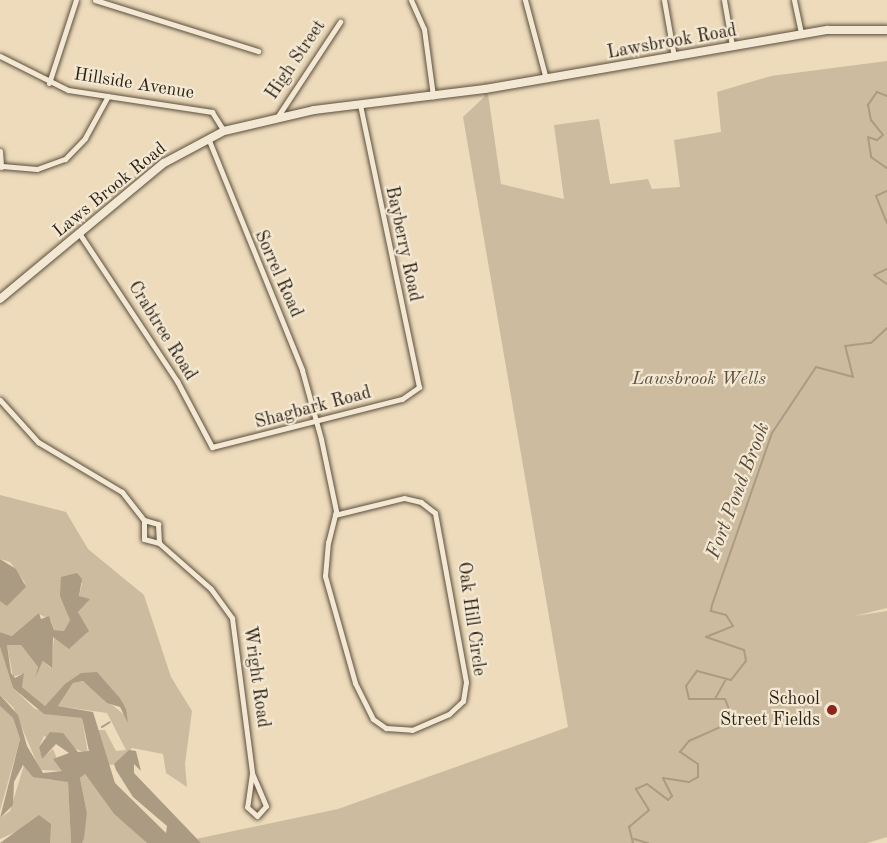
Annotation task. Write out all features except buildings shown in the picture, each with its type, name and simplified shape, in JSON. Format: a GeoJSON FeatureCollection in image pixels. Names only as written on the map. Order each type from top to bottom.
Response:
{"type":"FeatureCollection","features":[{"type":"Feature","properties":{"kind":"street"},"geometry":{"type":"LineString","coordinates":[[49,83],[76,0]]}},
{"type":"Feature","properties":{"kind":"street"},"geometry":{"type":"LineString","coordinates":[[95,0],[258,51]]}},
{"type":"Feature","properties":{"kind":"street"},"geometry":{"type":"LineString","coordinates":[[411,0],[424,29],[433,96]]}},
{"type":"Feature","properties":{"kind":"street"},"geometry":{"type":"LineString","coordinates":[[525,0],[546,79]]}},
{"type":"Feature","properties":{"kind":"street"},"geometry":{"type":"LineString","coordinates":[[664,0],[674,57]]}},
{"type":"Feature","properties":{"kind":"street"},"geometry":{"type":"LineString","coordinates":[[724,0],[732,46]]}},
{"type":"Feature","properties":{"kind":"street"},"geometry":{"type":"LineString","coordinates":[[794,0],[801,34]]}},
{"type":"Feature","properties":{"kind":"street","name":"High Street"},"geometry":{"type":"LineString","coordinates":[[278,116],[340,22]]}},
{"type":"Feature","properties":{"kind":"street","name":"Lawsbrook Road"},"geometry":{"type":"LineString","coordinates":[[463,92],[801,34],[887,30]]}},
{"type":"Feature","properties":{"kind":"street","name":"Hillside Avenue"},"geometry":{"type":"LineString","coordinates":[[0,56],[49,83],[108,96],[212,112],[224,131]]}},
{"type":"Feature","properties":{"kind":"street","name":"Laws Brook Road"},"geometry":{"type":"LineString","coordinates":[[0,299],[164,163],[208,138],[224,131],[278,116],[463,92]]}},
{"type":"Feature","properties":{"kind":"street"},"geometry":{"type":"LineString","coordinates":[[0,151],[1,167],[37,169],[65,159],[80,145],[108,96]]}},
{"type":"Feature","properties":{"kind":"street","name":"Bayberry Road"},"geometry":{"type":"LineString","coordinates":[[360,104],[417,390]]}},
{"type":"Feature","properties":{"kind":"street","name":"Sorrel Road"},"geometry":{"type":"LineString","coordinates":[[208,138],[294,349],[316,422]]}},
{"type":"Feature","properties":{"kind":"street","name":"Crabtree Road"},"geometry":{"type":"LineString","coordinates":[[79,233],[214,447]]}},
{"type":"Feature","properties":{"kind":"street","name":"Shagbark Road"},"geometry":{"type":"LineString","coordinates":[[214,447],[316,422],[417,390]]}},
{"type":"Feature","properties":{"kind":"street","name":"Wright Road"},"geometry":{"type":"LineString","coordinates":[[0,400],[38,442],[107,480],[144,520],[158,524],[159,543]]}},
{"type":"Feature","properties":{"kind":"street","name":"Oak Hill Circle"},"geometry":{"type":"LineString","coordinates":[[316,422],[335,515],[325,576],[363,701],[386,728],[412,730],[434,722],[458,709],[466,682],[435,513],[421,502],[404,498],[335,515]]}},
{"type":"Feature","properties":{"kind":"street","name":"Wright Road"},"geometry":{"type":"LineString","coordinates":[[144,520],[142,537],[159,543],[218,596],[232,618],[252,773],[266,806],[257,816],[247,807],[252,773]]}},
{"type":"Feature","properties":{"kind":"green space","name":"Lawsbrook Wells"},"geometry":{"type":"Polygon","coordinates":[[[887,61],[887,608],[855,616],[887,611],[887,837],[867,843],[177,843],[338,809],[568,727],[463,117],[484,97],[486,80],[501,184],[564,199],[554,125],[599,119],[610,184],[648,179],[652,189],[680,187],[674,140],[721,132],[717,92],[771,76],[887,61]]]}},
{"type":"Feature","properties":{"kind":"green space"},"geometry":{"type":"Polygon","coordinates":[[[0,495],[66,512],[88,549],[144,595],[171,677],[192,711],[185,764],[187,787],[166,773],[163,754],[132,748],[118,764],[107,765],[98,730],[105,730],[116,751],[126,750],[107,713],[58,706],[73,683],[83,681],[127,717],[120,698],[100,676],[81,673],[45,706],[22,687],[22,674],[13,677],[7,645],[21,645],[38,667],[36,676],[43,661],[51,668],[54,637],[71,647],[87,633],[78,612],[89,599],[79,597],[82,583],[61,582],[70,620],[64,631],[54,630],[51,620],[39,614],[13,636],[0,632],[0,601],[25,583],[10,562],[0,559],[0,495]]]}},
{"type":"Feature","properties":{"kind":"green space"},"geometry":{"type":"Polygon","coordinates":[[[0,647],[13,688],[35,709],[82,718],[88,754],[44,736],[39,747],[42,758],[53,749],[62,771],[40,770],[13,707],[0,695],[0,647]]]}},
{"type":"Feature","properties":{"kind":"green space"},"geometry":{"type":"Polygon","coordinates":[[[0,706],[13,718],[20,739],[0,811],[0,706]]]}},
{"type":"Feature","properties":{"kind":"green space"},"geometry":{"type":"Polygon","coordinates":[[[24,765],[45,779],[68,781],[71,843],[50,843],[20,830],[0,839],[0,818],[10,811],[24,765]]]}},
{"type":"Feature","properties":{"kind":"green space"},"geometry":{"type":"Polygon","coordinates":[[[85,774],[114,814],[147,843],[82,843],[87,813],[80,778],[85,774]]]}},
{"type":"Feature","properties":{"kind":"shaded area"},"geometry":{"type":"Polygon","coordinates":[[[0,559],[16,569],[26,587],[7,606],[0,601],[0,559]]]}},
{"type":"Feature","properties":{"kind":"shaded area"},"geometry":{"type":"Polygon","coordinates":[[[77,573],[82,579],[79,596],[90,599],[78,612],[89,631],[69,649],[53,637],[52,668],[43,661],[35,678],[38,667],[21,645],[7,645],[11,673],[15,678],[24,673],[22,687],[45,706],[65,684],[81,673],[97,672],[120,698],[126,709],[128,723],[120,707],[107,703],[83,681],[73,683],[58,706],[93,712],[115,783],[166,833],[167,826],[133,797],[116,770],[114,764],[129,750],[136,751],[141,771],[134,764],[134,773],[201,843],[147,843],[114,814],[85,774],[80,778],[87,813],[84,838],[82,843],[71,843],[68,782],[33,777],[23,765],[14,782],[13,805],[0,818],[20,739],[13,718],[0,706],[0,695],[18,715],[27,746],[43,773],[62,771],[53,759],[69,753],[56,744],[42,759],[39,747],[50,732],[63,733],[78,752],[89,751],[82,718],[44,714],[13,688],[0,647],[0,632],[12,636],[39,613],[41,619],[49,616],[54,630],[64,631],[70,620],[60,596],[61,577],[77,573]]]}},
{"type":"Feature","properties":{"kind":"shaded area"},"geometry":{"type":"Polygon","coordinates":[[[39,815],[51,824],[50,843],[0,843],[39,815]]]}},
{"type":"Feature","properties":{"kind":"waterway","name":"Fort Pond Brook"},"geometry":{"type":"LineString","coordinates":[[887,96],[877,92],[868,105],[871,120],[883,135],[877,140],[868,137],[871,157],[887,168]]}},
{"type":"Feature","properties":{"kind":"waterway","name":"Fort Pond Brook"},"geometry":{"type":"LineString","coordinates":[[887,191],[876,196],[887,223]]}},
{"type":"Feature","properties":{"kind":"waterway","name":"Fort Pond Brook"},"geometry":{"type":"LineString","coordinates":[[887,269],[874,275],[887,284]]}},
{"type":"Feature","properties":{"kind":"waterway","name":"Fort Pond Brook"},"geometry":{"type":"LineString","coordinates":[[633,843],[629,827],[649,810],[636,789],[647,784],[668,800],[672,796],[663,778],[689,782],[698,777],[698,764],[680,752],[689,741],[720,727],[730,712],[725,699],[689,699],[686,686],[697,671],[731,680],[746,661],[744,650],[706,637],[733,626],[726,615],[711,611],[712,605],[772,433],[816,367],[853,377],[845,346],[871,343],[887,328]]}},
{"type":"Feature","properties":{"kind":"waterway","name":"Fort Pond Brook"},"geometry":{"type":"LineString","coordinates":[[715,699],[725,681]]}},
{"type":"Feature","properties":{"kind":"waterway"},"geometry":{"type":"LineString","coordinates":[[102,727],[110,722]]}},
{"type":"Feature","properties":{"kind":"waterway","name":"Fort Pond Brook"},"geometry":{"type":"LineString","coordinates":[[634,839],[648,843]]}},
{"type":"Feature","properties":{"kind":"place","name":"School Street Fields"},"geometry":{"type":"Point","coordinates":[832,710]}}]}
